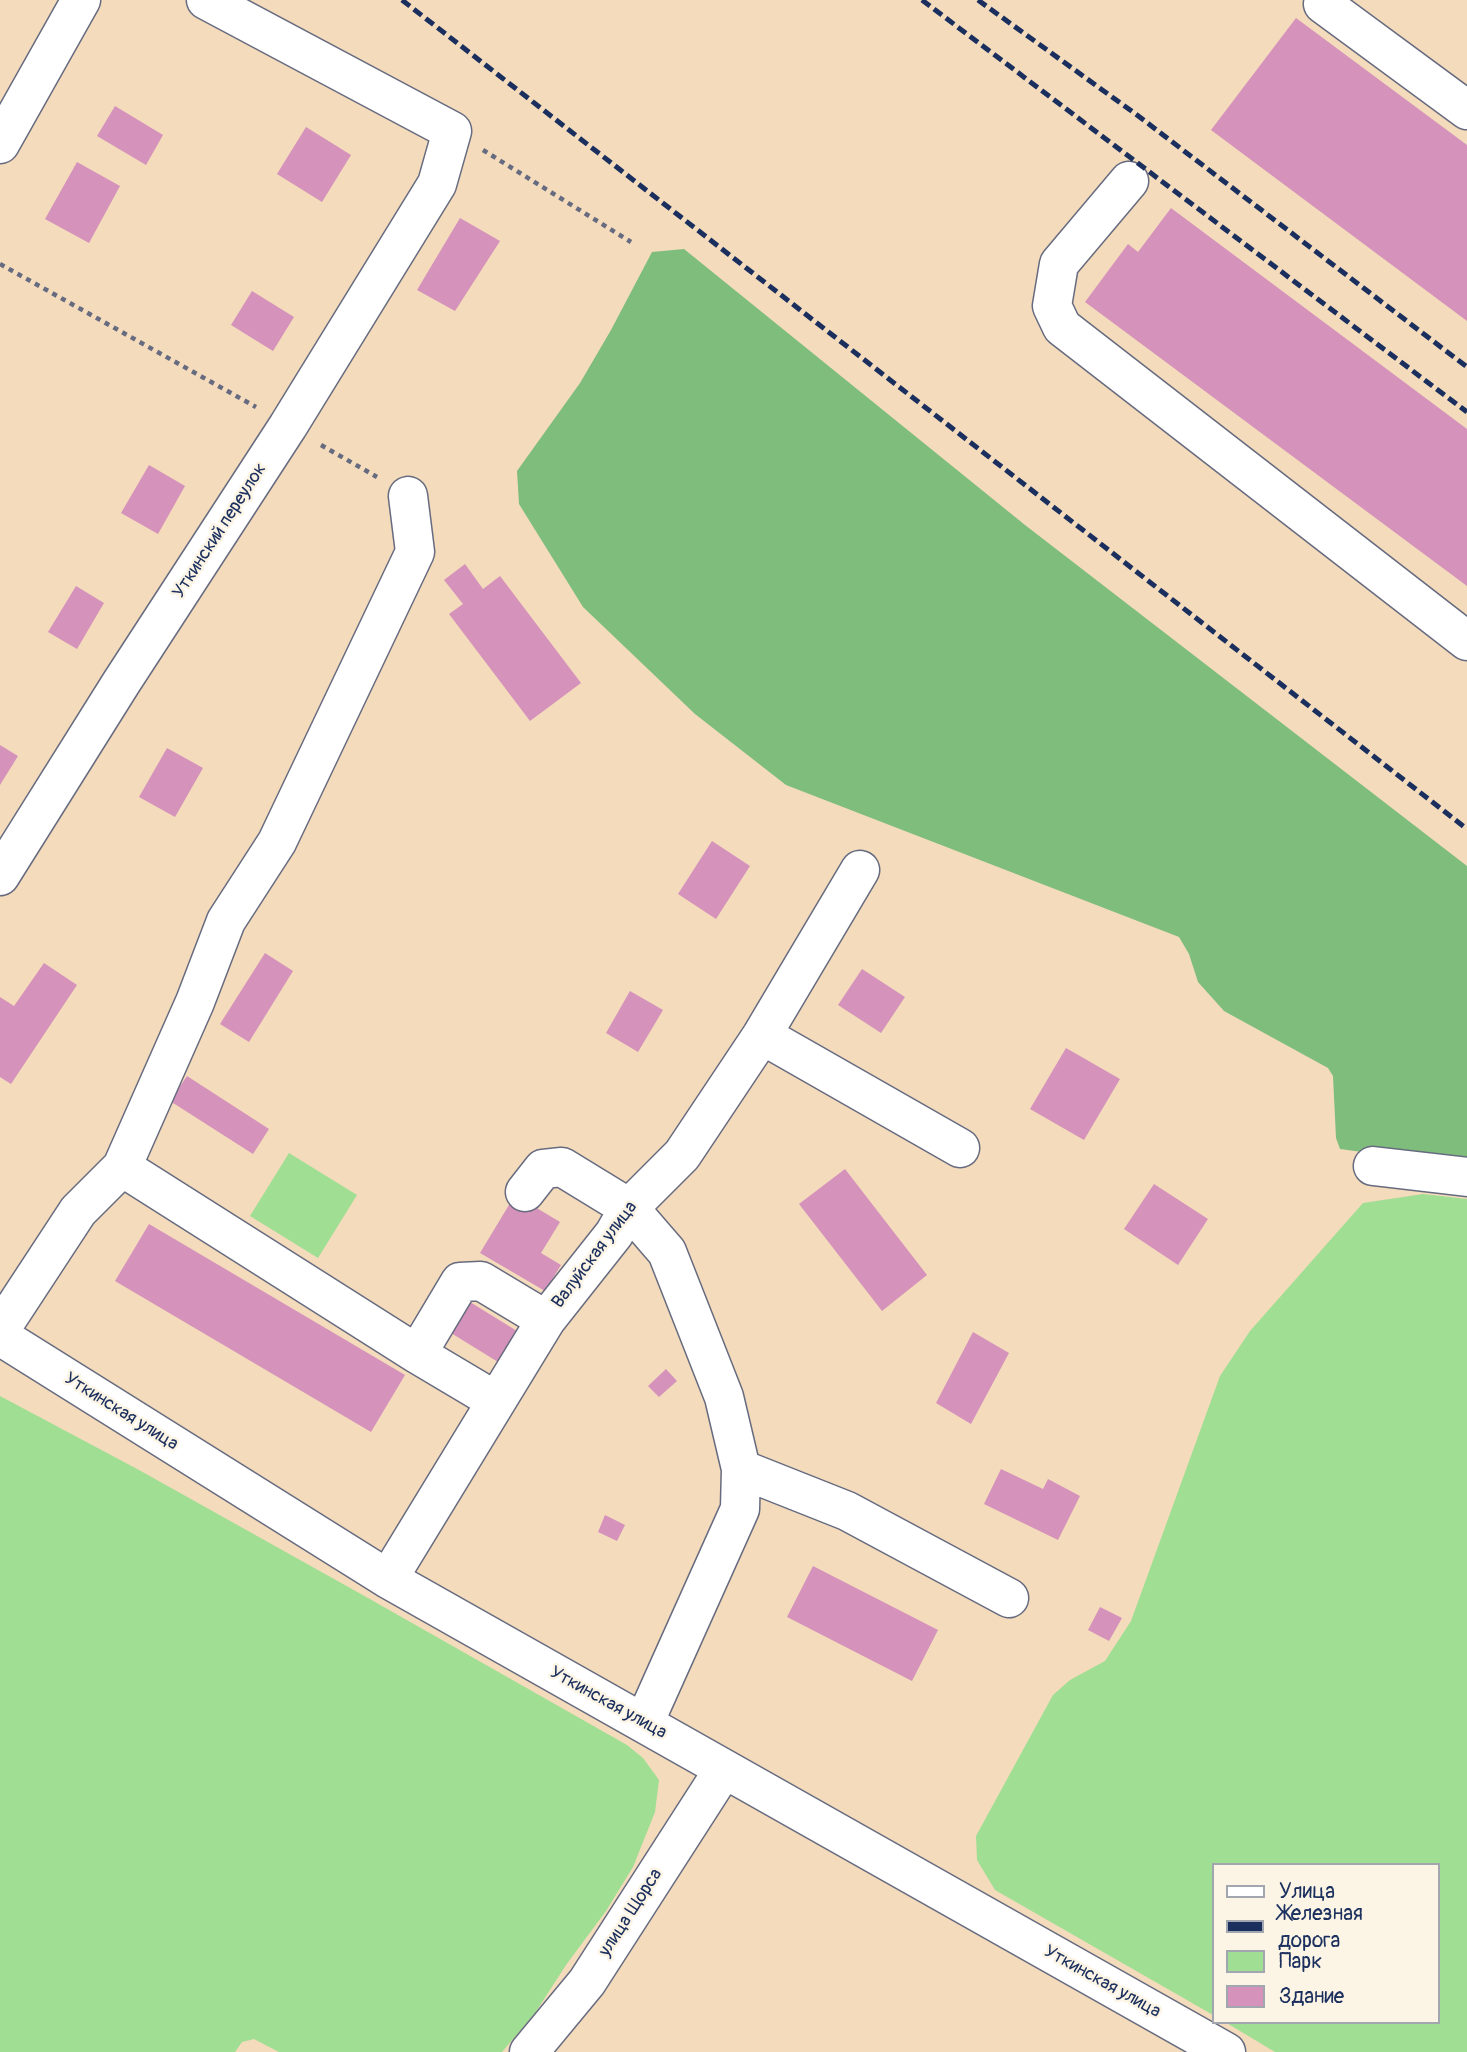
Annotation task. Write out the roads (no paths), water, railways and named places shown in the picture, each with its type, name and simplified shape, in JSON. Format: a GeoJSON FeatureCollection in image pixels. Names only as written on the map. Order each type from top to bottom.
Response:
{"type":"FeatureCollection","features":[{"type":"Feature","properties":{"kind":"street"},"geometry":{"type":"LineString","coordinates":[[0,144],[80,0]]}},
{"type":"Feature","properties":{"kind":"street","name":"Уткинский переулок"},"geometry":{"type":"LineString","coordinates":[[0,876],[121,683],[288,426],[437,184],[452,131],[206,0]]}},
{"type":"Feature","properties":{"kind":"street"},"geometry":{"type":"LineString","coordinates":[[1324,4],[1467,110]]}},
{"type":"Feature","properties":{"kind":"street"},"geometry":{"type":"LineString","coordinates":[[1129,181],[1059,264],[1052,306],[1062,327],[1467,641]]}},
{"type":"Feature","properties":{"kind":"street"},"geometry":{"type":"LineString","coordinates":[[0,1330],[78,1211],[122,1167],[195,1002],[226,921],[277,842],[415,552],[408,496]]}},
{"type":"Feature","properties":{"kind":"street","name":"Валуйская улица"},"geometry":{"type":"LineString","coordinates":[[388,1579],[547,1320],[614,1234],[628,1208],[682,1155],[762,1035],[860,870]]}},
{"type":"Feature","properties":{"kind":"street"},"geometry":{"type":"LineString","coordinates":[[762,1035],[960,1147]]}},
{"type":"Feature","properties":{"kind":"street"},"geometry":{"type":"LineString","coordinates":[[1373,1166],[1467,1177]]}},
{"type":"Feature","properties":{"kind":"street"},"geometry":{"type":"LineString","coordinates":[[122,1167],[496,1401]]}},
{"type":"Feature","properties":{"kind":"street"},"geometry":{"type":"LineString","coordinates":[[525,1192],[543,1168],[562,1167],[628,1208],[667,1252],[724,1397],[741,1469],[740,1509],[644,1723]]}},
{"type":"Feature","properties":{"kind":"street"},"geometry":{"type":"LineString","coordinates":[[417,1354],[460,1282],[481,1281],[547,1320]]}},
{"type":"Feature","properties":{"kind":"street","name":"Уткинская улица"},"geometry":{"type":"LineString","coordinates":[[0,1336],[388,1579],[1226,2052]]}},
{"type":"Feature","properties":{"kind":"street"},"geometry":{"type":"LineString","coordinates":[[741,1469],[846,1511],[1009,1598]]}},
{"type":"Feature","properties":{"kind":"street","name":"улица Щорса"},"geometry":{"type":"LineString","coordinates":[[529,2052],[587,1982],[724,1769]]}},
{"type":"Feature","properties":{"kind":"railway"},"geometry":{"type":"LineString","coordinates":[[402,0],[1467,829]]}},
{"type":"Feature","properties":{"kind":"railway"},"geometry":{"type":"LineString","coordinates":[[922,0],[1467,412]]}},
{"type":"Feature","properties":{"kind":"railway"},"geometry":{"type":"LineString","coordinates":[[978,0],[1137,115],[1467,367]]}}]}
